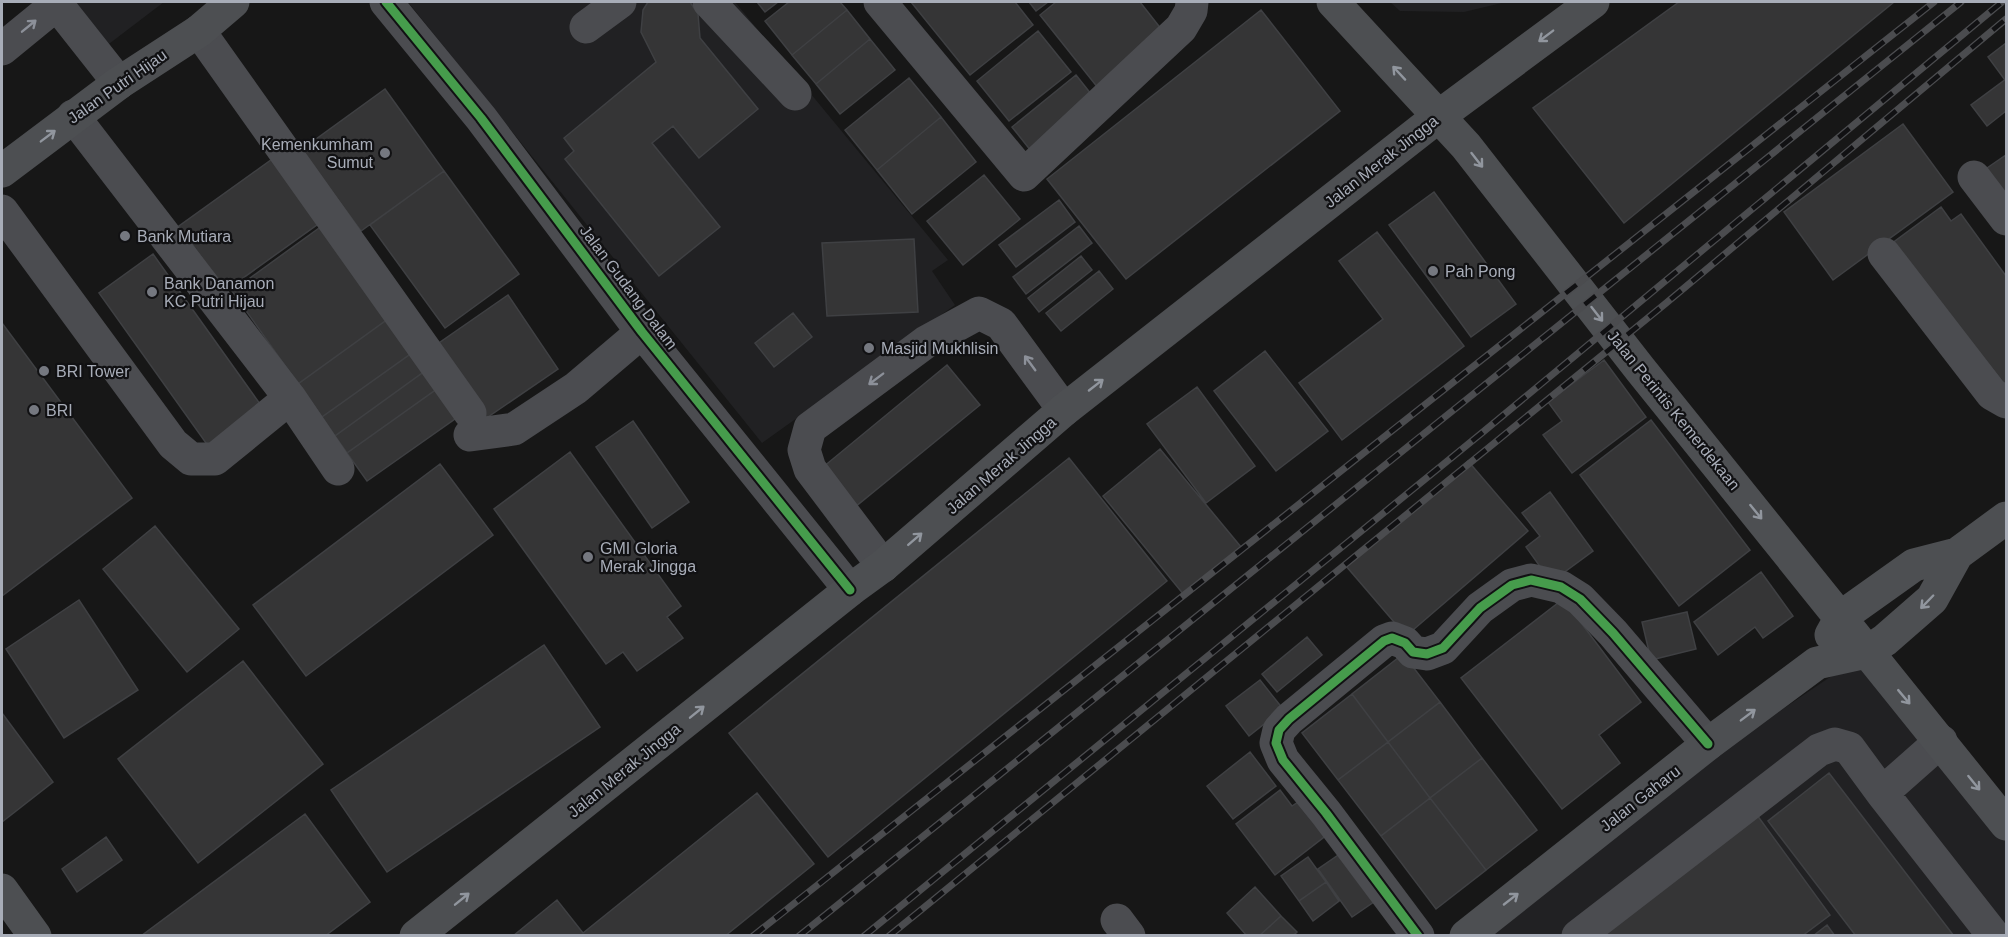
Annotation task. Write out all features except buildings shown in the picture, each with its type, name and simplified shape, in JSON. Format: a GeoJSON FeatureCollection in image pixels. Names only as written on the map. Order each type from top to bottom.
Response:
{"type":"FeatureCollection","features":[{"type":"Feature","properties":{"kind":"main road","name":"Jalan Putri Hijau"},"geometry":{"type":"LineString","coordinates":[[2,171],[119,83],[199,31],[233,2]]}},
{"type":"Feature","properties":{"kind":"main road","name":"Jalan Perintis Kemerdekaan"},"geometry":{"type":"LineString","coordinates":[[1333,2],[1466,147],[1640,369],[2007,824]]}},
{"type":"Feature","properties":{"kind":"main road","name":"Jalan Merak Jingga"},"geometry":{"type":"LineString","coordinates":[[416,936],[850,590],[883,567],[1064,410],[1439,116],[1593,2]]}},
{"type":"Feature","properties":{"kind":"main road","name":"Jalan Gaharu"},"geometry":{"type":"LineString","coordinates":[[1817,663],[1841,617],[1914,565],[1958,554],[2007,518]]}},
{"type":"Feature","properties":{"kind":"main road","name":"Jalan Gaharu"},"geometry":{"type":"LineString","coordinates":[[1466,936],[1708,744],[1817,663],[1867,652],[1885,640],[1932,600],[1958,554]]}},
{"type":"Feature","properties":{"kind":"main road"},"geometry":{"type":"LineString","coordinates":[[2,890],[24,931]]}},
{"type":"Feature","properties":{"kind":"street","name":"Jalan Gudang Dalam"},"geometry":{"type":"LineString","coordinates":[[386,2],[481,118],[642,332],[850,590]]}},
{"type":"Feature","properties":{"kind":"street"},"geometry":{"type":"LineString","coordinates":[[586,27],[620,2]]}},
{"type":"Feature","properties":{"kind":"street"},"geometry":{"type":"LineString","coordinates":[[709,2],[795,94]]}},
{"type":"Feature","properties":{"kind":"street"},"geometry":{"type":"LineString","coordinates":[[880,2],[1024,175],[1181,28],[1191,12],[1192,2]]}},
{"type":"Feature","properties":{"kind":"street"},"geometry":{"type":"LineString","coordinates":[[2,49],[56,3],[119,83]]}},
{"type":"Feature","properties":{"kind":"street"},"geometry":{"type":"LineString","coordinates":[[199,31],[470,424],[514,429],[576,388],[642,332]]}},
{"type":"Feature","properties":{"kind":"street"},"geometry":{"type":"LineString","coordinates":[[73,116],[290,398],[338,469]]}},
{"type":"Feature","properties":{"kind":"street"},"geometry":{"type":"LineString","coordinates":[[1974,177],[2007,219]]}},
{"type":"Feature","properties":{"kind":"street"},"geometry":{"type":"LineString","coordinates":[[2,211],[173,444],[191,459],[214,459],[290,398]]}},
{"type":"Feature","properties":{"kind":"street"},"geometry":{"type":"LineString","coordinates":[[1884,254],[1992,394],[2007,402]]}},
{"type":"Feature","properties":{"kind":"street"},"geometry":{"type":"LineString","coordinates":[[883,567],[810,469],[804,450],[810,428],[926,342],[979,313],[1001,324],[1064,410]]}},
{"type":"Feature","properties":{"kind":"street"},"geometry":{"type":"LineString","coordinates":[[1418,936],[1326,813],[1283,760],[1276,743],[1279,730],[1289,719],[1384,641],[1392,638],[1405,643],[1413,652],[1427,654],[1443,648],[1480,608],[1512,585],[1530,580],[1561,587],[1580,599],[1613,633],[1708,744]]}},
{"type":"Feature","properties":{"kind":"street"},"geometry":{"type":"LineString","coordinates":[[1882,793],[1941,741]]}},
{"type":"Feature","properties":{"kind":"street"},"geometry":{"type":"LineString","coordinates":[[1578,936],[1819,750],[1835,744],[1849,748],[1994,936]]}},
{"type":"Feature","properties":{"kind":"shaded area"},"geometry":{"type":"Polygon","coordinates":[[[65,2],[164,2],[101,50],[65,2]]]}},
{"type":"Feature","properties":{"kind":"shaded area"},"geometry":{"type":"Polygon","coordinates":[[[408,2],[735,2],[948,260],[932,271],[955,305],[762,443],[408,2]]]}},
{"type":"Feature","properties":{"kind":"shaded area"},"geometry":{"type":"Polygon","coordinates":[[[1390,2],[1506,2],[1464,12],[1400,11],[1390,2]]]}},
{"type":"Feature","properties":{"kind":"shaded area"},"geometry":{"type":"Polygon","coordinates":[[[1867,652],[2006,824],[2006,935],[1475,936],[1718,753],[1867,652]]]}},
{"type":"Feature","properties":{"kind":"railway"},"geometry":{"type":"LineString","coordinates":[[753,936],[1934,2]]}},
{"type":"Feature","properties":{"kind":"railway"},"geometry":{"type":"LineString","coordinates":[[799,936],[1961,2]]}},
{"type":"Feature","properties":{"kind":"railway"},"geometry":{"type":"LineString","coordinates":[[864,936],[1483,432],[2002,2]]}},
{"type":"Feature","properties":{"kind":"railway"},"geometry":{"type":"LineString","coordinates":[[889,936],[1665,304],[2006,19]]}},
{"type":"Feature","properties":{"kind":"cycle path"},"geometry":{"type":"LineString","coordinates":[[386,2],[481,118],[642,332],[850,590]]}},
{"type":"Feature","properties":{"kind":"cycle path"},"geometry":{"type":"LineString","coordinates":[[1418,936],[1326,813],[1283,760],[1276,743],[1279,730],[1289,719],[1384,641],[1392,638],[1405,643],[1413,652],[1427,654],[1443,648],[1480,608],[1512,585],[1531,580],[1561,587],[1580,599],[1613,633],[1708,744]]}},
{"type":"Feature","properties":{"kind":"place","name":"Kemenkumham Sumut"},"geometry":{"type":"Point","coordinates":[385,153]}},
{"type":"Feature","properties":{"kind":"place","name":"Bank Mutiara"},"geometry":{"type":"Point","coordinates":[125,236]}},
{"type":"Feature","properties":{"kind":"place","name":"Pah Pong"},"geometry":{"type":"Point","coordinates":[1433,271]}},
{"type":"Feature","properties":{"kind":"place","name":"Bank Danamon KC Putri Hijau"},"geometry":{"type":"Point","coordinates":[152,292]}},
{"type":"Feature","properties":{"kind":"place","name":"Masjid Mukhlisin"},"geometry":{"type":"Point","coordinates":[869,348]}},
{"type":"Feature","properties":{"kind":"place","name":"BRI Tower"},"geometry":{"type":"Point","coordinates":[44,371]}},
{"type":"Feature","properties":{"kind":"place","name":"BRI"},"geometry":{"type":"Point","coordinates":[34,410]}},
{"type":"Feature","properties":{"kind":"place","name":"GMI Gloria Merak Jingga"},"geometry":{"type":"Point","coordinates":[588,557]}}]}
